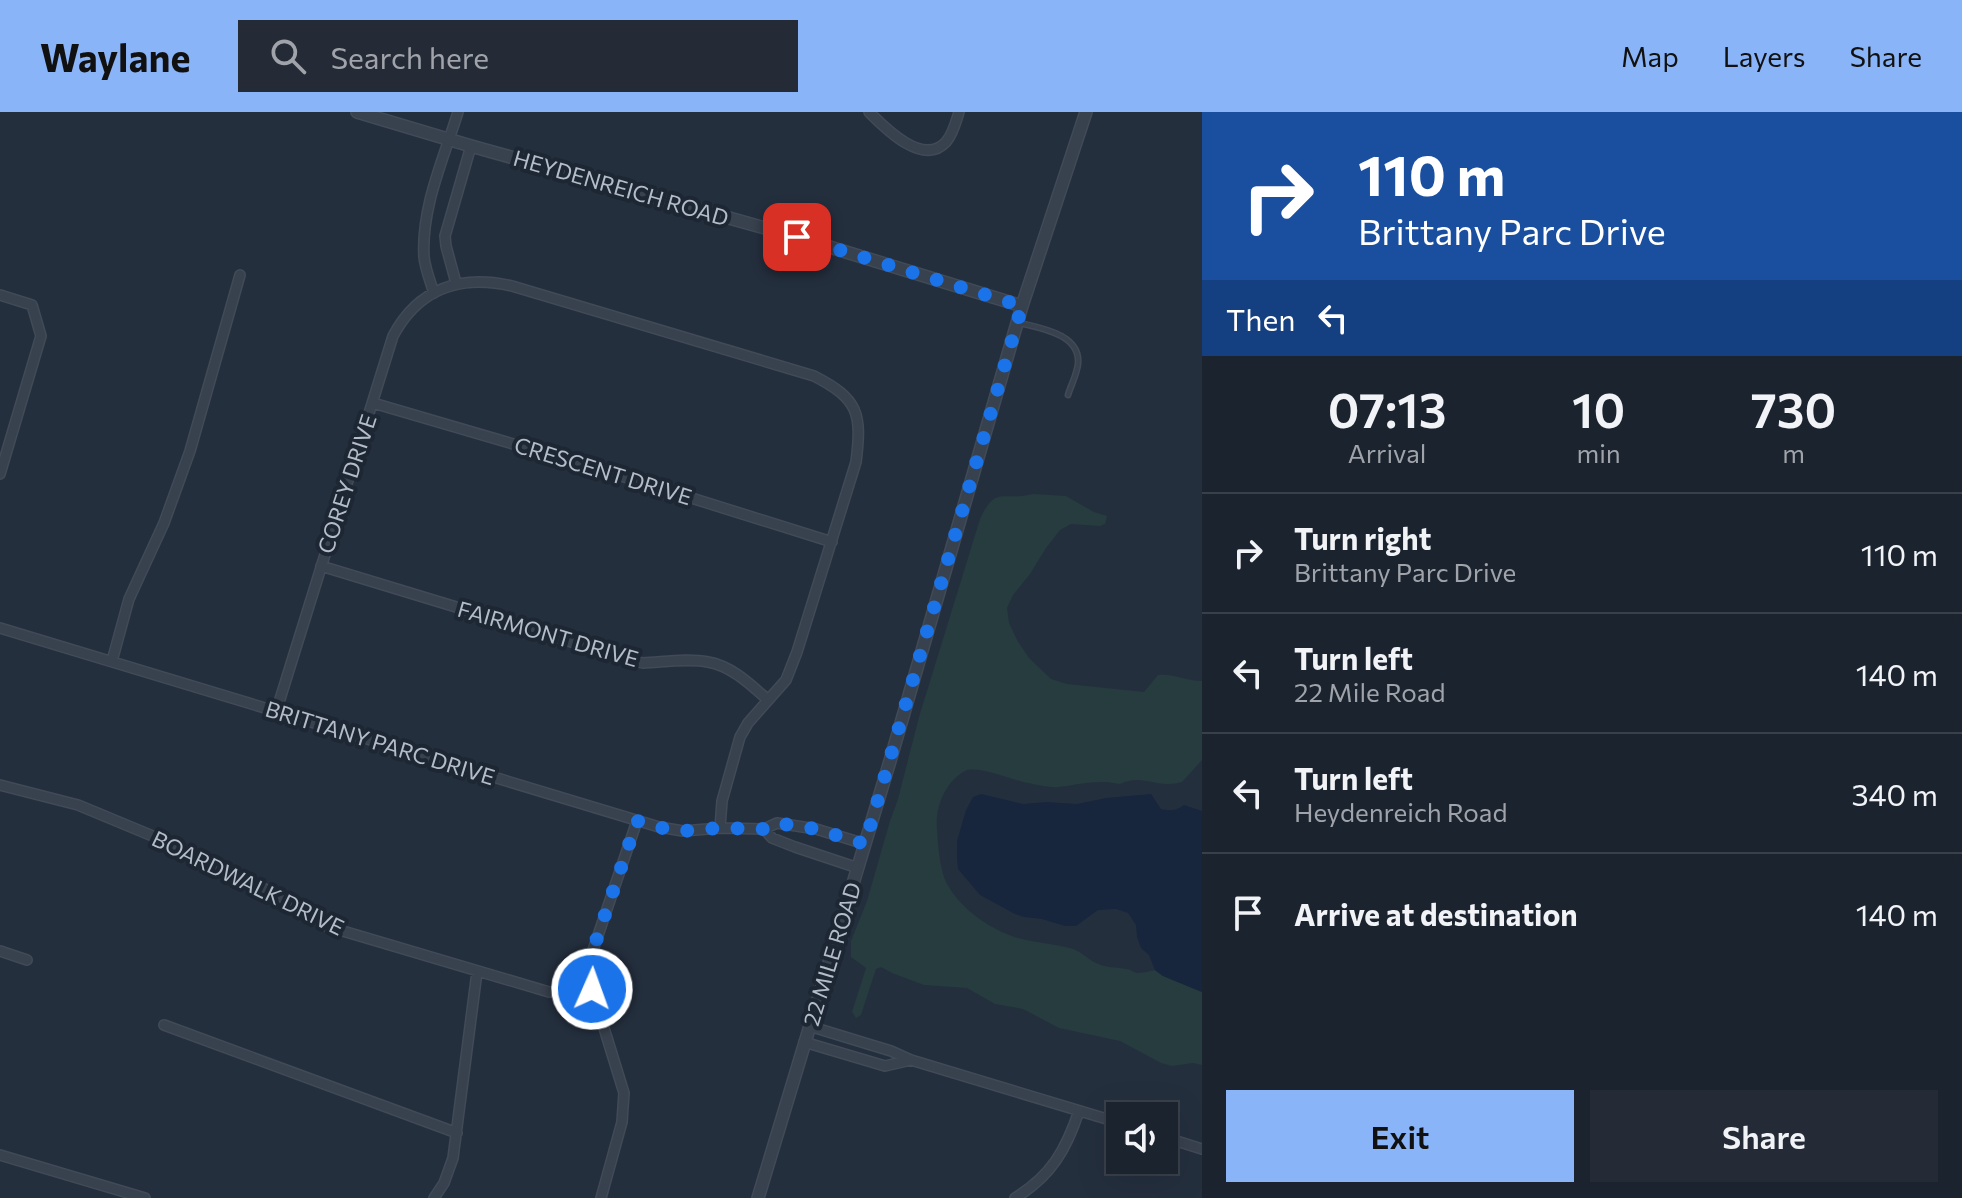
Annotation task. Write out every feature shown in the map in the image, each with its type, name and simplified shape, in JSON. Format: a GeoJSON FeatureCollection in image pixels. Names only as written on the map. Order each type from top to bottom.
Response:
{"type":"FeatureCollection","features":[{"type":"Feature","properties":{"kind":"street","name":"HEYDENREICH ROAD"},"geometry":{"type":"LineString","coordinates":[[357,112],[797,237],[1022,306]]}},
{"type":"Feature","properties":{"kind":"street"},"geometry":{"type":"LineString","coordinates":[[434,293],[424,260],[426,216],[458,112]]}},
{"type":"Feature","properties":{"kind":"street"},"geometry":{"type":"LineString","coordinates":[[869,112],[893,135],[924,150],[939,148],[950,137],[959,112]]}},
{"type":"Feature","properties":{"kind":"street","name":"22 MILE ROAD"},"geometry":{"type":"LineString","coordinates":[[758,1198],[1017,322],[1086,112]]}},
{"type":"Feature","properties":{"kind":"street"},"geometry":{"type":"LineString","coordinates":[[471,146],[445,236],[456,283],[495,282],[512,286],[791,369],[823,381],[854,407],[858,435],[856,462],[832,542],[791,670],[780,689],[748,723],[740,737],[722,801],[720,828]]}},
{"type":"Feature","properties":{"kind":"street"},"geometry":{"type":"LineString","coordinates":[[424,235],[445,236]]}},
{"type":"Feature","properties":{"kind":"street"},"geometry":{"type":"LineString","coordinates":[[112,661],[129,599],[164,523],[190,451],[240,275]]}},
{"type":"Feature","properties":{"kind":"street","name":"COREY DRIVE"},"geometry":{"type":"LineString","coordinates":[[276,712],[393,336],[415,306],[456,283]]}},
{"type":"Feature","properties":{"kind":"street"},"geometry":{"type":"LineString","coordinates":[[0,295],[32,305],[41,336],[0,474]]}},
{"type":"Feature","properties":{"kind":"street","name":"CRESCENT DRIVE"},"geometry":{"type":"LineString","coordinates":[[373,403],[832,542]]}},
{"type":"Feature","properties":{"kind":"street","name":"FAIRMONT DRIVE"},"geometry":{"type":"LineString","coordinates":[[321,566],[634,661],[708,662],[728,669],[747,681],[768,700]]}},
{"type":"Feature","properties":{"kind":"street","name":"BRITTANY PARC DRIVE"},"geometry":{"type":"LineString","coordinates":[[1,632],[112,661],[670,830],[764,829],[777,823],[801,826],[865,844]]}},
{"type":"Feature","properties":{"kind":"street","name":"BOARDWALK DRIVE"},"geometry":{"type":"LineString","coordinates":[[0,785],[78,805],[155,837],[290,901],[326,926],[549,992],[592,989]]}},
{"type":"Feature","properties":{"kind":"street"},"geometry":{"type":"LineString","coordinates":[[601,1198],[622,1122],[624,1093],[592,989],[593,950],[637,821]]}},
{"type":"Feature","properties":{"kind":"street"},"geometry":{"type":"LineString","coordinates":[[795,847],[801,826]]}},
{"type":"Feature","properties":{"kind":"street","name":"BRITTANY PARC DRIVE"},"geometry":{"type":"LineString","coordinates":[[764,829],[772,838],[858,868]]}},
{"type":"Feature","properties":{"kind":"street"},"geometry":{"type":"LineString","coordinates":[[0,951],[27,960]]}},
{"type":"Feature","properties":{"kind":"street"},"geometry":{"type":"LineString","coordinates":[[434,1198],[444,1183],[453,1158],[477,972]]}},
{"type":"Feature","properties":{"kind":"street"},"geometry":{"type":"LineString","coordinates":[[164,1025],[457,1133]]}},
{"type":"Feature","properties":{"kind":"street"},"geometry":{"type":"LineString","coordinates":[[809,1026],[1106,1119]]}},
{"type":"Feature","properties":{"kind":"street"},"geometry":{"type":"LineString","coordinates":[[804,1042],[885,1066],[911,1060]]}},
{"type":"Feature","properties":{"kind":"street"},"geometry":{"type":"LineString","coordinates":[[1015,1198],[1033,1186],[1059,1158],[1079,1111]]}},
{"type":"Feature","properties":{"kind":"street"},"geometry":{"type":"LineString","coordinates":[[1178,1141],[1202,1149]]}},
{"type":"Feature","properties":{"kind":"street"},"geometry":{"type":"LineString","coordinates":[[0,1155],[145,1198]]}},
{"type":"Feature","properties":{"kind":"lane"},"geometry":{"type":"LineString","coordinates":[[1017,322],[1047,329],[1064,337],[1075,349],[1079,362],[1068,395]]}},
{"type":"Feature","properties":{"kind":"green space"},"geometry":{"type":"Polygon","coordinates":[[[1033,494],[1066,496],[1107,516],[1105,524],[1100,526],[1071,524],[1060,530],[1046,548],[1007,608],[1009,623],[1017,640],[1029,658],[1051,679],[1067,684],[1144,692],[1158,675],[1202,681],[1202,760],[1182,782],[1170,784],[1139,780],[1120,784],[1097,782],[1051,787],[985,771],[965,771],[947,788],[938,812],[938,847],[944,877],[966,908],[1010,936],[1074,949],[1103,966],[1137,973],[1155,970],[1202,992],[1202,1065],[1172,1066],[1161,1063],[1120,1041],[1059,1028],[1023,1009],[995,1004],[967,988],[924,985],[881,967],[876,969],[861,1015],[856,1018],[852,1012],[866,968],[851,957],[851,941],[867,901],[980,519],[996,498],[1033,494]]]}},
{"type":"Feature","properties":{"kind":"water"},"geometry":{"type":"Polygon","coordinates":[[[981,794],[1023,804],[1077,804],[1151,794],[1161,809],[1173,810],[1184,805],[1202,811],[1202,992],[1155,970],[1149,955],[1141,948],[1136,925],[1128,913],[1116,909],[1098,910],[1076,926],[1065,926],[1015,914],[980,895],[958,869],[957,841],[966,810],[973,797],[981,794]]]}},
{"type":"Feature","properties":{"kind":"route"},"geometry":{"type":"LineString","coordinates":[[592,989],[593,950],[637,821],[683,831],[764,829],[777,823],[816,829],[865,844],[1022,306],[797,237]]}}]}
